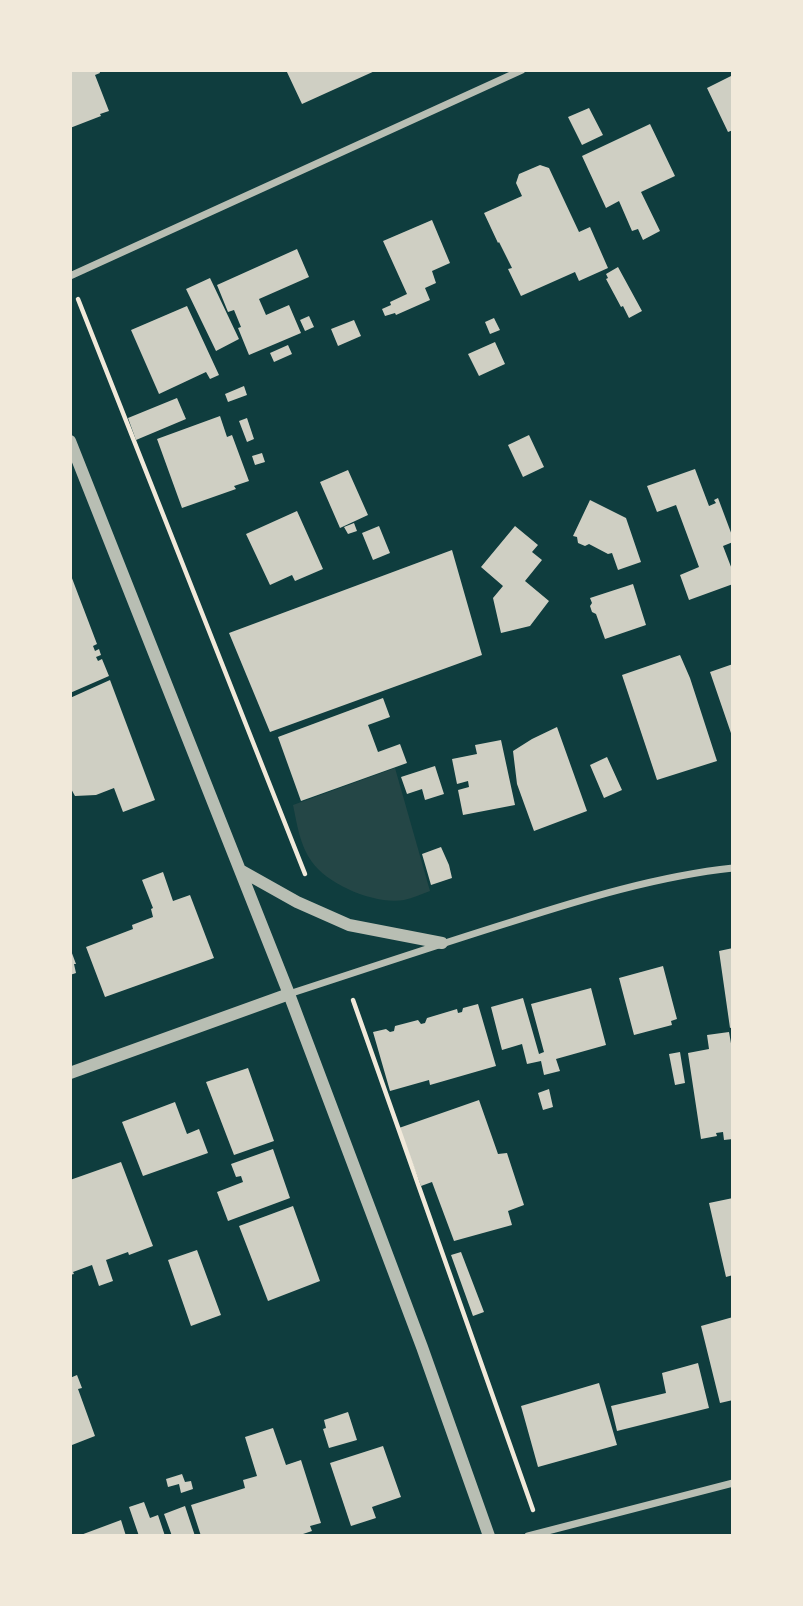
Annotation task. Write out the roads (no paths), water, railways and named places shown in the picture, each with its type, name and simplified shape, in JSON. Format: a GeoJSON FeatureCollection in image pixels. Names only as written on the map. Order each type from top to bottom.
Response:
{"type":"FeatureCollection","features":[{"type":"Feature","properties":{"kind":"street"},"geometry":{"type":"LineString","coordinates":[[70,276],[522,70]]}},
{"type":"Feature","properties":{"kind":"street"},"geometry":{"type":"LineString","coordinates":[[70,441],[289,994],[422,1347],[489,1536]]}},
{"type":"Feature","properties":{"kind":"street"},"geometry":{"type":"LineString","coordinates":[[70,1073],[289,994],[442,943],[612,892],[706,871],[733,868]]}},
{"type":"Feature","properties":{"kind":"street"},"geometry":{"type":"LineString","coordinates":[[240,870],[297,902],[349,925],[442,943]]}},
{"type":"Feature","properties":{"kind":"street"},"geometry":{"type":"LineString","coordinates":[[528,1536],[733,1482]]}}]}
